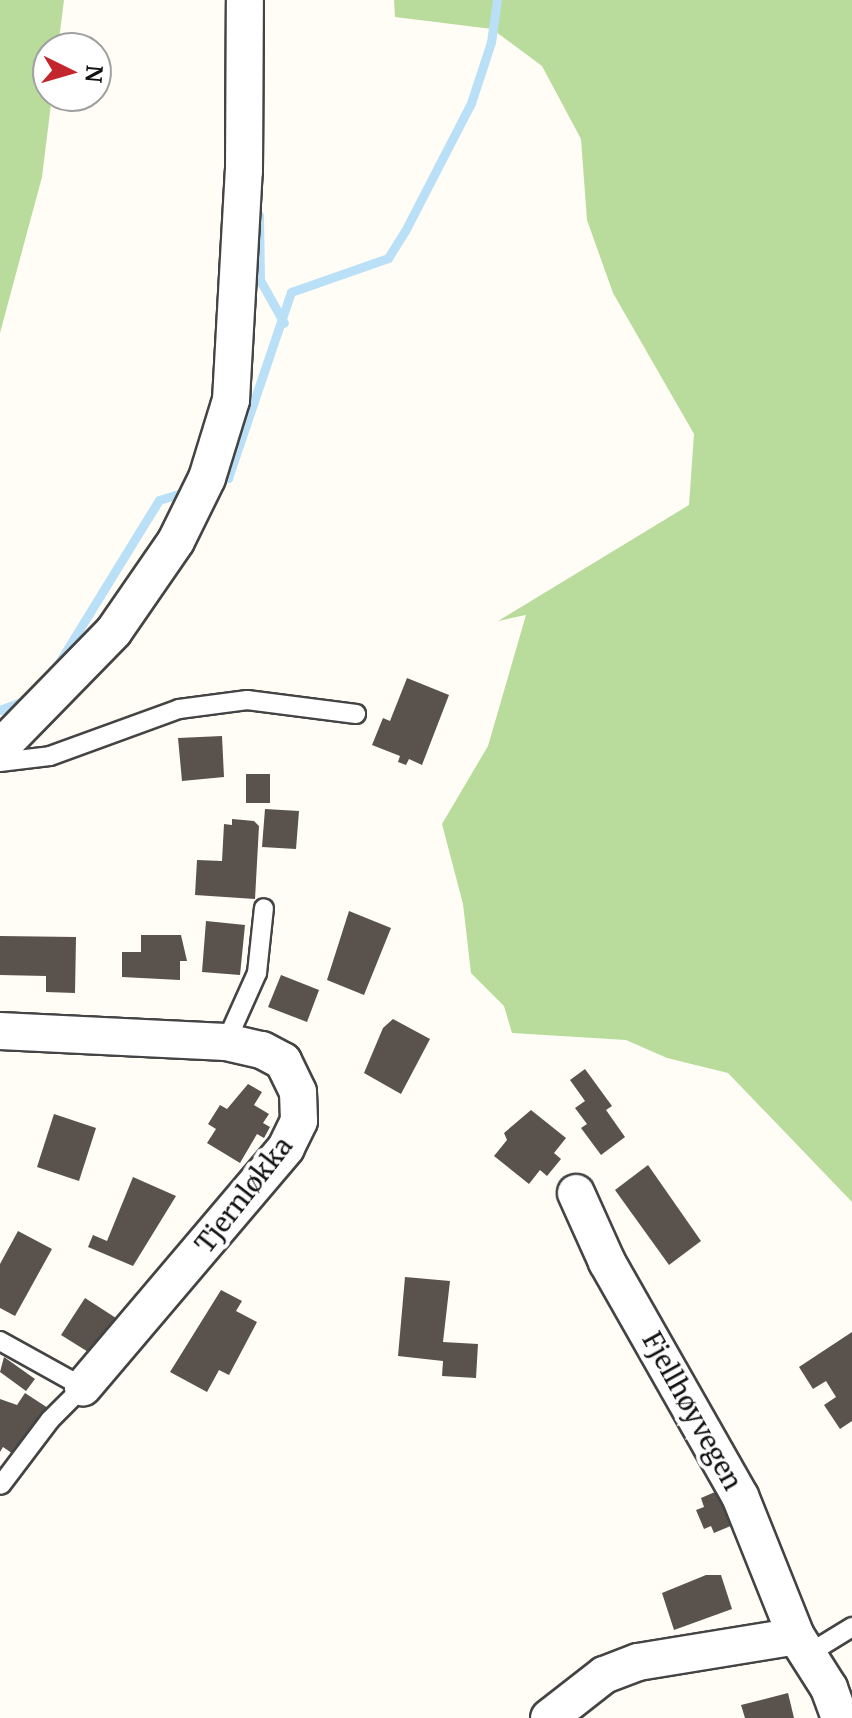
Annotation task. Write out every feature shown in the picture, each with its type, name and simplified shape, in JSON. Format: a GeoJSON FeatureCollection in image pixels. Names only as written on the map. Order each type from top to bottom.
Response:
{"type":"FeatureCollection","features":[{"type":"Feature","properties":{"kind":"street"},"geometry":{"type":"LineString","coordinates":[[0,748],[114,631],[176,541],[207,478],[231,400],[244,171],[245,0]]}},
{"type":"Feature","properties":{"kind":"street","name":"Tjernløkka"},"geometry":{"type":"LineString","coordinates":[[0,1031],[226,1042],[262,1050],[283,1061],[296,1084],[299,1121],[286,1148],[83,1387]]}},
{"type":"Feature","properties":{"kind":"street","name":"Fjellhøyvegen"},"geometry":{"type":"LineString","coordinates":[[576,1193],[607,1262],[740,1496],[802,1645],[840,1718]]}},
{"type":"Feature","properties":{"kind":"street"},"geometry":{"type":"LineString","coordinates":[[549,1718],[604,1675],[638,1662],[802,1645]]}},
{"type":"Feature","properties":{"kind":"lane"},"geometry":{"type":"LineString","coordinates":[[0,762],[50,756],[179,709],[233,701],[356,714]]}},
{"type":"Feature","properties":{"kind":"lane"},"geometry":{"type":"LineString","coordinates":[[226,1042],[257,973],[264,908]]}},
{"type":"Feature","properties":{"kind":"lane"},"geometry":{"type":"LineString","coordinates":[[0,1341],[83,1387],[50,1420],[1,1485]]}},
{"type":"Feature","properties":{"kind":"lane"},"geometry":{"type":"LineString","coordinates":[[802,1645],[852,1627]]}},
{"type":"Feature","properties":{"kind":"green space"},"geometry":{"type":"Polygon","coordinates":[[[0,0],[64,0],[60,32],[32,32],[32,112],[50,112],[42,177],[0,333],[0,0]]]}},
{"type":"Feature","properties":{"kind":"green space"},"geometry":{"type":"Polygon","coordinates":[[[394,0],[852,0],[852,1202],[728,1073],[667,1058],[626,1040],[512,1033],[504,1006],[471,973],[463,904],[442,824],[488,746],[526,615],[498,621],[689,505],[694,434],[613,293],[587,220],[581,139],[542,66],[492,29],[395,17],[394,0]]]}},
{"type":"Feature","properties":{"kind":"building"},"geometry":{"type":"Polygon","coordinates":[[[407,678],[449,695],[422,765],[409,759],[406,765],[398,762],[400,756],[372,745],[383,718],[390,721],[407,678]]]}},
{"type":"Feature","properties":{"kind":"building"},"geometry":{"type":"Polygon","coordinates":[[[222,736],[224,777],[182,781],[178,738],[222,736]]]}},
{"type":"Feature","properties":{"kind":"building"},"geometry":{"type":"Polygon","coordinates":[[[246,774],[270,774],[270,803],[246,803],[246,774]]]}},
{"type":"Feature","properties":{"kind":"building"},"geometry":{"type":"Polygon","coordinates":[[[265,809],[299,811],[296,849],[262,847],[265,809]]]}},
{"type":"Feature","properties":{"kind":"building"},"geometry":{"type":"Polygon","coordinates":[[[232,819],[254,821],[259,826],[255,899],[195,895],[197,860],[222,861],[224,824],[232,825],[232,819]]]}},
{"type":"Feature","properties":{"kind":"building"},"geometry":{"type":"Polygon","coordinates":[[[349,911],[391,928],[364,995],[327,980],[349,911]]]}},
{"type":"Feature","properties":{"kind":"building"},"geometry":{"type":"Polygon","coordinates":[[[206,921],[245,925],[240,975],[202,972],[206,921]]]}},
{"type":"Feature","properties":{"kind":"building"},"geometry":{"type":"Polygon","coordinates":[[[141,935],[181,935],[187,961],[180,961],[180,980],[122,977],[122,952],[141,952],[141,935]]]}},
{"type":"Feature","properties":{"kind":"building"},"geometry":{"type":"Polygon","coordinates":[[[0,936],[76,937],[75,993],[46,992],[46,976],[0,975],[0,936]]]}},
{"type":"Feature","properties":{"kind":"building"},"geometry":{"type":"Polygon","coordinates":[[[281,975],[319,990],[307,1022],[268,1007],[281,975]]]}},
{"type":"Feature","properties":{"kind":"building"},"geometry":{"type":"Polygon","coordinates":[[[393,1019],[430,1039],[401,1094],[364,1073],[383,1028],[393,1019]]]}},
{"type":"Feature","properties":{"kind":"building"},"geometry":{"type":"Polygon","coordinates":[[[585,1069],[612,1106],[606,1110],[625,1137],[601,1155],[581,1128],[587,1124],[575,1108],[585,1101],[570,1080],[585,1069]]]}},
{"type":"Feature","properties":{"kind":"building"},"geometry":{"type":"Polygon","coordinates":[[[248,1084],[262,1092],[254,1105],[269,1114],[263,1123],[270,1127],[264,1138],[257,1134],[240,1163],[207,1143],[216,1129],[208,1124],[220,1105],[227,1109],[248,1084]]]}},
{"type":"Feature","properties":{"kind":"building"},"geometry":{"type":"Polygon","coordinates":[[[531,1110],[566,1138],[554,1153],[561,1159],[547,1176],[540,1170],[529,1184],[494,1156],[507,1140],[504,1133],[531,1110]]]}},
{"type":"Feature","properties":{"kind":"building"},"geometry":{"type":"Polygon","coordinates":[[[54,1114],[96,1128],[79,1181],[37,1167],[54,1114]]]}},
{"type":"Feature","properties":{"kind":"building"},"geometry":{"type":"Polygon","coordinates":[[[648,1165],[701,1241],[669,1265],[615,1190],[648,1165]]]}},
{"type":"Feature","properties":{"kind":"building"},"geometry":{"type":"Polygon","coordinates":[[[133,1177],[176,1196],[133,1266],[88,1247],[93,1235],[107,1241],[133,1177]]]}},
{"type":"Feature","properties":{"kind":"building"},"geometry":{"type":"Polygon","coordinates":[[[18,1231],[52,1249],[15,1316],[0,1308],[0,1264],[18,1231]]]}},
{"type":"Feature","properties":{"kind":"building"},"geometry":{"type":"Polygon","coordinates":[[[405,1277],[450,1281],[443,1342],[478,1344],[476,1378],[442,1376],[443,1361],[398,1356],[405,1277]]]}},
{"type":"Feature","properties":{"kind":"building"},"geometry":{"type":"Polygon","coordinates":[[[221,1290],[242,1301],[236,1311],[257,1322],[229,1375],[219,1370],[207,1392],[170,1372],[221,1290]]]}},
{"type":"Feature","properties":{"kind":"building"},"geometry":{"type":"Polygon","coordinates":[[[85,1298],[116,1318],[93,1355],[61,1335],[85,1298]]]}},
{"type":"Feature","properties":{"kind":"building"},"geometry":{"type":"Polygon","coordinates":[[[852,1332],[852,1421],[840,1429],[824,1405],[836,1397],[826,1381],[813,1389],[799,1367],[852,1332]]]}},
{"type":"Feature","properties":{"kind":"building"},"geometry":{"type":"Polygon","coordinates":[[[4,1357],[35,1379],[26,1391],[0,1372],[4,1357]]]}},
{"type":"Feature","properties":{"kind":"building"},"geometry":{"type":"Polygon","coordinates":[[[25,1393],[48,1408],[16,1456],[3,1447],[0,1452],[0,1399],[17,1405],[25,1393]]]}},
{"type":"Feature","properties":{"kind":"building"},"geometry":{"type":"Polygon","coordinates":[[[715,1492],[733,1525],[714,1533],[711,1526],[704,1529],[696,1510],[704,1507],[701,1498],[715,1492]]]}},
{"type":"Feature","properties":{"kind":"building"},"geometry":{"type":"Polygon","coordinates":[[[706,1575],[721,1575],[732,1609],[674,1630],[662,1593],[706,1575]]]}},
{"type":"Feature","properties":{"kind":"building"},"geometry":{"type":"Polygon","coordinates":[[[788,1693],[794,1718],[745,1718],[741,1705],[788,1693]]]}},
{"type":"Feature","properties":{"kind":"waterway"},"geometry":{"type":"LineString","coordinates":[[214,482],[228,478],[291,292],[388,258],[405,231],[471,103],[491,42],[497,0]]}},
{"type":"Feature","properties":{"kind":"waterway"},"geometry":{"type":"LineString","coordinates":[[259,215],[260,280],[284,323]]}},
{"type":"Feature","properties":{"kind":"waterway"},"geometry":{"type":"LineString","coordinates":[[55,669],[159,500],[188,491]]}},
{"type":"Feature","properties":{"kind":"waterway"},"geometry":{"type":"LineString","coordinates":[[0,710],[28,699]]}}]}
